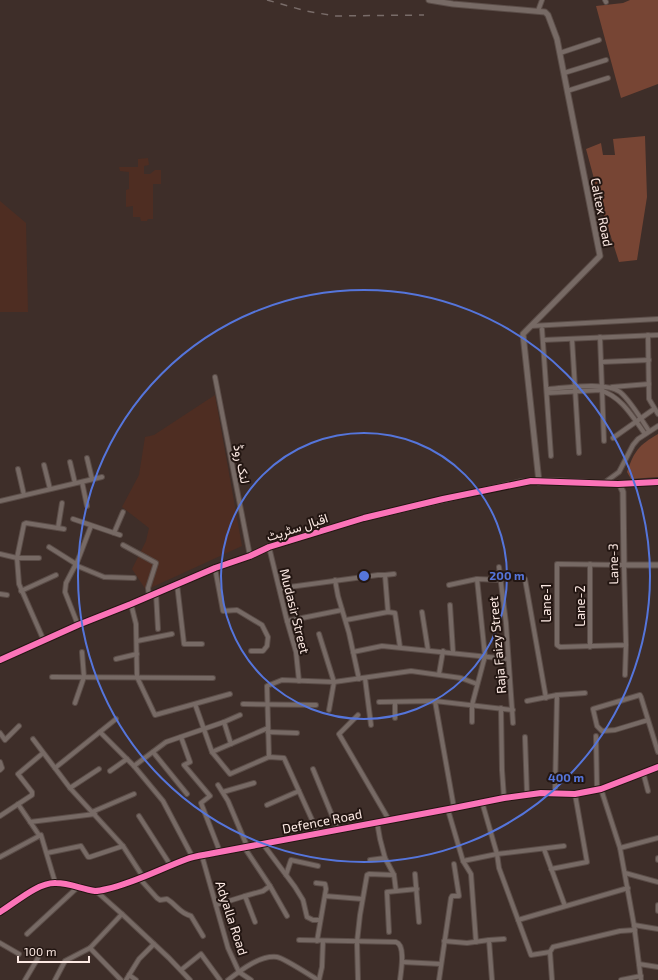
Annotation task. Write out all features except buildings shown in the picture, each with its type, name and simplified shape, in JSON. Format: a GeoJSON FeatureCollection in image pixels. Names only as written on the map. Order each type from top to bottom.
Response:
{"type":"FeatureCollection","features":[{"type":"Feature","properties":{"kind":"street"},"geometry":{"type":"LineString","coordinates":[[429,0],[453,4],[538,11],[542,0]]}},
{"type":"Feature","properties":{"kind":"street"},"geometry":{"type":"LineString","coordinates":[[453,4],[462,0]]}},
{"type":"Feature","properties":{"kind":"street","name":"Caltex Road"},"geometry":{"type":"LineString","coordinates":[[538,11],[545,12],[548,16],[557,39],[600,256],[524,334],[539,482]]}},
{"type":"Feature","properties":{"kind":"street"},"geometry":{"type":"LineString","coordinates":[[560,53],[599,40]]}},
{"type":"Feature","properties":{"kind":"street"},"geometry":{"type":"LineString","coordinates":[[564,74],[606,60]]}},
{"type":"Feature","properties":{"kind":"street"},"geometry":{"type":"LineString","coordinates":[[567,91],[608,78]]}},
{"type":"Feature","properties":{"kind":"street"},"geometry":{"type":"LineString","coordinates":[[531,326],[658,319]]}},
{"type":"Feature","properties":{"kind":"street"},"geometry":{"type":"LineString","coordinates":[[542,329],[551,456]]}},
{"type":"Feature","properties":{"kind":"street"},"geometry":{"type":"LineString","coordinates":[[543,340],[658,334]]}},
{"type":"Feature","properties":{"kind":"street"},"geometry":{"type":"LineString","coordinates":[[648,335],[649,399],[658,414]]}},
{"type":"Feature","properties":{"kind":"street"},"geometry":{"type":"LineString","coordinates":[[600,337],[604,441]]}},
{"type":"Feature","properties":{"kind":"street"},"geometry":{"type":"LineString","coordinates":[[572,339],[579,453]]}},
{"type":"Feature","properties":{"kind":"street"},"geometry":{"type":"LineString","coordinates":[[601,362],[648,360]]}},
{"type":"Feature","properties":{"kind":"street","name":"لنک روڈ"},"geometry":{"type":"LineString","coordinates":[[215,377],[250,556]]}},
{"type":"Feature","properties":{"kind":"street"},"geometry":{"type":"LineString","coordinates":[[547,391],[649,384]]}},
{"type":"Feature","properties":{"kind":"street"},"geometry":{"type":"LineString","coordinates":[[610,387],[620,392],[638,419],[645,434]]}},
{"type":"Feature","properties":{"kind":"street"},"geometry":{"type":"LineString","coordinates":[[602,388],[620,401],[650,431]]}},
{"type":"Feature","properties":{"kind":"street"},"geometry":{"type":"LineString","coordinates":[[613,438],[654,409]]}},
{"type":"Feature","properties":{"kind":"street"},"geometry":{"type":"LineString","coordinates":[[604,483],[619,472],[633,445],[645,434],[658,426]]}},
{"type":"Feature","properties":{"kind":"street"},"geometry":{"type":"LineString","coordinates":[[87,458],[92,479]]}},
{"type":"Feature","properties":{"kind":"street"},"geometry":{"type":"LineString","coordinates":[[70,462],[75,483]]}},
{"type":"Feature","properties":{"kind":"street"},"geometry":{"type":"LineString","coordinates":[[44,465],[50,490]]}},
{"type":"Feature","properties":{"kind":"street"},"geometry":{"type":"LineString","coordinates":[[18,469],[24,495]]}},
{"type":"Feature","properties":{"kind":"street"},"geometry":{"type":"LineString","coordinates":[[0,501],[102,477]]}},
{"type":"Feature","properties":{"kind":"street","name":"اقبال سٹریٹ"},"geometry":{"type":"LineString","coordinates":[[0,660],[78,625],[215,568],[250,556],[269,547],[364,518],[530,481],[618,484]]}},
{"type":"Feature","properties":{"kind":"street"},"geometry":{"type":"LineString","coordinates":[[82,482],[87,506]]}},
{"type":"Feature","properties":{"kind":"street"},"geometry":{"type":"LineString","coordinates":[[618,484],[658,482]]}},
{"type":"Feature","properties":{"kind":"street","name":"Lane-3"},"geometry":{"type":"LineString","coordinates":[[618,484],[622,487],[623,492],[626,646],[625,675]]}},
{"type":"Feature","properties":{"kind":"street"},"geometry":{"type":"LineString","coordinates":[[58,528],[62,503]]}},
{"type":"Feature","properties":{"kind":"street"},"geometry":{"type":"LineString","coordinates":[[114,533],[123,512]]}},
{"type":"Feature","properties":{"kind":"street"},"geometry":{"type":"LineString","coordinates":[[73,519],[120,536]]}},
{"type":"Feature","properties":{"kind":"street"},"geometry":{"type":"LineString","coordinates":[[44,641],[19,584],[18,558],[24,524],[26,523],[64,529]]}},
{"type":"Feature","properties":{"kind":"street"},"geometry":{"type":"LineString","coordinates":[[78,625],[65,592],[66,583],[91,526]]}},
{"type":"Feature","properties":{"kind":"street"},"geometry":{"type":"LineString","coordinates":[[123,545],[156,563],[148,588],[149,596]]}},
{"type":"Feature","properties":{"kind":"street"},"geometry":{"type":"LineString","coordinates":[[49,547],[75,564],[104,577],[134,578]]}},
{"type":"Feature","properties":{"kind":"street","name":"Mudasir Street"},"geometry":{"type":"LineString","coordinates":[[269,547],[296,652],[300,681]]}},
{"type":"Feature","properties":{"kind":"street"},"geometry":{"type":"LineString","coordinates":[[0,554],[18,558],[39,558]]}},
{"type":"Feature","properties":{"kind":"street","name":"Lane-1"},"geometry":{"type":"LineString","coordinates":[[590,564],[556,564],[557,645],[560,647],[590,647]]}},
{"type":"Feature","properties":{"kind":"street"},"geometry":{"type":"LineString","coordinates":[[590,564],[658,565]]}},
{"type":"Feature","properties":{"kind":"street","name":"Lane-2"},"geometry":{"type":"LineString","coordinates":[[590,564],[590,647]]}},
{"type":"Feature","properties":{"kind":"street","name":"Raja Faizy Street"},"geometry":{"type":"LineString","coordinates":[[499,566],[506,623],[513,723]]}},
{"type":"Feature","properties":{"kind":"street"},"geometry":{"type":"LineString","coordinates":[[215,568],[223,611],[237,610],[262,625],[268,636],[267,646],[263,651],[251,651]]}},
{"type":"Feature","properties":{"kind":"street"},"geometry":{"type":"LineString","coordinates":[[280,591],[282,588],[335,580],[394,574]]}},
{"type":"Feature","properties":{"kind":"street"},"geometry":{"type":"LineString","coordinates":[[21,591],[56,575]]}},
{"type":"Feature","properties":{"kind":"street"},"geometry":{"type":"LineString","coordinates":[[385,575],[388,612]]}},
{"type":"Feature","properties":{"kind":"street"},"geometry":{"type":"LineString","coordinates":[[472,722],[472,705],[485,656],[477,579]]}},
{"type":"Feature","properties":{"kind":"street"},"geometry":{"type":"LineString","coordinates":[[449,585],[477,579],[501,580]]}},
{"type":"Feature","properties":{"kind":"street"},"geometry":{"type":"LineString","coordinates":[[525,579],[546,698]]}},
{"type":"Feature","properties":{"kind":"street"},"geometry":{"type":"LineString","coordinates":[[335,580],[342,610],[346,620],[359,679]]}},
{"type":"Feature","properties":{"kind":"street"},"geometry":{"type":"LineString","coordinates":[[177,584],[184,644],[202,644]]}},
{"type":"Feature","properties":{"kind":"street"},"geometry":{"type":"LineString","coordinates":[[156,593],[158,629]]}},
{"type":"Feature","properties":{"kind":"street"},"geometry":{"type":"LineString","coordinates":[[0,594],[7,595]]}},
{"type":"Feature","properties":{"kind":"street"},"geometry":{"type":"LineString","coordinates":[[131,604],[136,624],[137,677],[155,715],[230,694]]}},
{"type":"Feature","properties":{"kind":"street"},"geometry":{"type":"LineString","coordinates":[[450,604],[453,652]]}},
{"type":"Feature","properties":{"kind":"street"},"geometry":{"type":"LineString","coordinates":[[287,621],[342,610]]}},
{"type":"Feature","properties":{"kind":"street"},"geometry":{"type":"LineString","coordinates":[[346,620],[388,612],[395,613],[400,647]]}},
{"type":"Feature","properties":{"kind":"street"},"geometry":{"type":"LineString","coordinates":[[422,612],[428,650]]}},
{"type":"Feature","properties":{"kind":"street"},"geometry":{"type":"LineString","coordinates":[[137,641],[172,634]]}},
{"type":"Feature","properties":{"kind":"street"},"geometry":{"type":"LineString","coordinates":[[319,634],[334,682],[329,710]]}},
{"type":"Feature","properties":{"kind":"street"},"geometry":{"type":"LineString","coordinates":[[353,652],[382,646],[453,652],[508,659]]}},
{"type":"Feature","properties":{"kind":"street"},"geometry":{"type":"LineString","coordinates":[[590,647],[626,646]]}},
{"type":"Feature","properties":{"kind":"street"},"geometry":{"type":"LineString","coordinates":[[439,674],[443,651]]}},
{"type":"Feature","properties":{"kind":"street"},"geometry":{"type":"LineString","coordinates":[[75,703],[84,677],[82,652]]}},
{"type":"Feature","properties":{"kind":"street"},"geometry":{"type":"LineString","coordinates":[[116,659],[137,654]]}},
{"type":"Feature","properties":{"kind":"street"},"geometry":{"type":"LineString","coordinates":[[268,757],[267,686],[282,680],[334,682],[411,670],[462,678],[477,684]]}},
{"type":"Feature","properties":{"kind":"street"},"geometry":{"type":"LineString","coordinates":[[52,677],[213,678]]}},
{"type":"Feature","properties":{"kind":"street"},"geometry":{"type":"LineString","coordinates":[[365,678],[371,725]]}},
{"type":"Feature","properties":{"kind":"street"},"geometry":{"type":"LineString","coordinates":[[528,701],[557,695],[585,693]]}},
{"type":"Feature","properties":{"kind":"street"},"geometry":{"type":"LineString","coordinates":[[555,793],[557,695]]}},
{"type":"Feature","properties":{"kind":"street"},"geometry":{"type":"LineString","coordinates":[[648,720],[615,730],[602,731],[597,726],[593,709],[640,695],[648,720],[658,752]]}},
{"type":"Feature","properties":{"kind":"street"},"geometry":{"type":"LineString","coordinates":[[379,702],[436,701],[513,710]]}},
{"type":"Feature","properties":{"kind":"street"},"geometry":{"type":"LineString","coordinates":[[436,701],[454,808]]}},
{"type":"Feature","properties":{"kind":"street"},"geometry":{"type":"LineString","coordinates":[[395,702],[395,718]]}},
{"type":"Feature","properties":{"kind":"street"},"geometry":{"type":"LineString","coordinates":[[195,704],[212,752],[230,774],[268,757],[284,758],[318,833]]}},
{"type":"Feature","properties":{"kind":"street"},"geometry":{"type":"LineString","coordinates":[[243,704],[316,705]]}},
{"type":"Feature","properties":{"kind":"street"},"geometry":{"type":"LineString","coordinates":[[501,708],[504,798]]}},
{"type":"Feature","properties":{"kind":"street"},"geometry":{"type":"LineString","coordinates":[[134,766],[166,742],[224,722],[240,714]]}},
{"type":"Feature","properties":{"kind":"street"},"geometry":{"type":"LineString","coordinates":[[358,715],[339,734],[389,820]]}},
{"type":"Feature","properties":{"kind":"street"},"geometry":{"type":"LineString","coordinates":[[55,768],[116,719]]}},
{"type":"Feature","properties":{"kind":"street"},"geometry":{"type":"LineString","coordinates":[[224,722],[231,744]]}},
{"type":"Feature","properties":{"kind":"street"},"geometry":{"type":"LineString","coordinates":[[0,742],[5,740],[19,726]]}},
{"type":"Feature","properties":{"kind":"street"},"geometry":{"type":"LineString","coordinates":[[212,752],[268,730],[297,733]]}},
{"type":"Feature","properties":{"kind":"street"},"geometry":{"type":"LineString","coordinates":[[100,732],[134,766],[163,801],[193,858]]}},
{"type":"Feature","properties":{"kind":"street"},"geometry":{"type":"LineString","coordinates":[[0,733],[5,740]]}},
{"type":"Feature","properties":{"kind":"street"},"geometry":{"type":"LineString","coordinates":[[596,736],[599,789],[620,848],[635,927],[641,978],[621,980]]}},
{"type":"Feature","properties":{"kind":"street"},"geometry":{"type":"LineString","coordinates":[[181,737],[190,762],[184,765],[210,796],[201,803],[220,852]]}},
{"type":"Feature","properties":{"kind":"street"},"geometry":{"type":"LineString","coordinates":[[525,737],[527,794]]}},
{"type":"Feature","properties":{"kind":"street"},"geometry":{"type":"LineString","coordinates":[[33,740],[70,788],[123,846],[141,878],[156,898],[160,900],[167,898],[173,902],[182,914],[190,916],[203,936]]}},
{"type":"Feature","properties":{"kind":"street"},"geometry":{"type":"LineString","coordinates":[[153,752],[187,794]]}},
{"type":"Feature","properties":{"kind":"street"},"geometry":{"type":"LineString","coordinates":[[0,816],[32,794],[18,776],[19,772],[44,753]]}},
{"type":"Feature","properties":{"kind":"street"},"geometry":{"type":"LineString","coordinates":[[110,771],[126,759]]}},
{"type":"Feature","properties":{"kind":"street"},"geometry":{"type":"LineString","coordinates":[[0,762],[2,768],[0,770]]}},
{"type":"Feature","properties":{"kind":"street","name":"Defence Road"},"geometry":{"type":"LineString","coordinates":[[0,912],[15,904],[41,886],[55,882],[79,886],[96,891],[109,889],[193,858],[527,794],[575,794],[599,789],[658,766]]}},
{"type":"Feature","properties":{"kind":"street"},"geometry":{"type":"LineString","coordinates":[[70,788],[99,769]]}},
{"type":"Feature","properties":{"kind":"street"},"geometry":{"type":"LineString","coordinates":[[313,769],[338,830]]}},
{"type":"Feature","properties":{"kind":"street"},"geometry":{"type":"LineString","coordinates":[[643,772],[648,792]]}},
{"type":"Feature","properties":{"kind":"street"},"geometry":{"type":"LineString","coordinates":[[223,792],[254,783]]}},
{"type":"Feature","properties":{"kind":"street"},"geometry":{"type":"LineString","coordinates":[[218,785],[228,800],[246,847],[287,916]]}},
{"type":"Feature","properties":{"kind":"street"},"geometry":{"type":"LineString","coordinates":[[267,806],[299,791]]}},
{"type":"Feature","properties":{"kind":"street"},"geometry":{"type":"LineString","coordinates":[[30,822],[94,813],[134,794]]}},
{"type":"Feature","properties":{"kind":"street"},"geometry":{"type":"LineString","coordinates":[[551,869],[588,862],[575,794]]}},
{"type":"Feature","properties":{"kind":"street"},"geometry":{"type":"LineString","coordinates":[[482,802],[500,868],[531,956],[550,952],[555,947],[635,927],[658,929]]}},
{"type":"Feature","properties":{"kind":"street"},"geometry":{"type":"LineString","coordinates":[[18,804],[39,835],[42,837],[55,882]]}},
{"type":"Feature","properties":{"kind":"street"},"geometry":{"type":"LineString","coordinates":[[448,810],[463,861],[471,874],[476,942]]}},
{"type":"Feature","properties":{"kind":"street"},"geometry":{"type":"LineString","coordinates":[[139,816],[171,866]]}},
{"type":"Feature","properties":{"kind":"street"},"geometry":{"type":"LineString","coordinates":[[378,822],[380,839],[385,858],[394,875],[396,891]]}},
{"type":"Feature","properties":{"kind":"street"},"geometry":{"type":"LineString","coordinates":[[0,857],[39,835]]}},
{"type":"Feature","properties":{"kind":"street"},"geometry":{"type":"LineString","coordinates":[[620,848],[658,838]]}},
{"type":"Feature","properties":{"kind":"street"},"geometry":{"type":"LineString","coordinates":[[263,844],[303,900],[307,916],[313,920],[320,920]]}},
{"type":"Feature","properties":{"kind":"street"},"geometry":{"type":"LineString","coordinates":[[47,853],[80,846],[90,858],[123,846]]}},
{"type":"Feature","properties":{"kind":"street"},"geometry":{"type":"LineString","coordinates":[[463,861],[497,854],[564,846]]}},
{"type":"Feature","properties":{"kind":"street"},"geometry":{"type":"LineString","coordinates":[[544,849],[565,906]]}},
{"type":"Feature","properties":{"kind":"street","name":"Adyalla Road"},"geometry":{"type":"LineString","coordinates":[[202,856],[228,948],[239,972],[251,980]]}},
{"type":"Feature","properties":{"kind":"street"},"geometry":{"type":"LineString","coordinates":[[370,860],[385,858]]}},
{"type":"Feature","properties":{"kind":"street"},"geometry":{"type":"LineString","coordinates":[[286,875],[291,860],[318,866]]}},
{"type":"Feature","properties":{"kind":"street"},"geometry":{"type":"LineString","coordinates":[[439,980],[451,898],[452,896],[459,896],[454,864]]}},
{"type":"Feature","properties":{"kind":"street"},"geometry":{"type":"LineString","coordinates":[[625,873],[658,882]]}},
{"type":"Feature","properties":{"kind":"street"},"geometry":{"type":"LineString","coordinates":[[415,874],[419,922]]}},
{"type":"Feature","properties":{"kind":"street"},"geometry":{"type":"LineString","coordinates":[[358,980],[357,942],[362,900],[367,875],[394,875]]}},
{"type":"Feature","properties":{"kind":"street"},"geometry":{"type":"LineString","coordinates":[[316,883],[325,884],[325,896],[317,941]]}},
{"type":"Feature","properties":{"kind":"street"},"geometry":{"type":"LineString","coordinates":[[27,934],[79,886]]}},
{"type":"Feature","properties":{"kind":"street"},"geometry":{"type":"LineString","coordinates":[[216,905],[263,891],[270,886]]}},
{"type":"Feature","properties":{"kind":"street"},"geometry":{"type":"LineString","coordinates":[[518,920],[628,888]]}},
{"type":"Feature","properties":{"kind":"street"},"geometry":{"type":"LineString","coordinates":[[389,932],[387,892],[417,889]]}},
{"type":"Feature","properties":{"kind":"street"},"geometry":{"type":"LineString","coordinates":[[96,891],[154,944],[181,970],[186,978],[190,980]]}},
{"type":"Feature","properties":{"kind":"street"},"geometry":{"type":"LineString","coordinates":[[245,896],[255,922]]}},
{"type":"Feature","properties":{"kind":"street"},"geometry":{"type":"LineString","coordinates":[[325,896],[362,900]]}},
{"type":"Feature","properties":{"kind":"street"},"geometry":{"type":"LineString","coordinates":[[658,905],[658,911]]}},
{"type":"Feature","properties":{"kind":"street"},"geometry":{"type":"LineString","coordinates":[[56,980],[65,962],[90,948],[122,914]]}},
{"type":"Feature","properties":{"kind":"street"},"geometry":{"type":"LineString","coordinates":[[444,941],[476,942],[504,939]]}},
{"type":"Feature","properties":{"kind":"street"},"geometry":{"type":"LineString","coordinates":[[299,940],[399,943],[401,945],[402,962],[400,980]]}},
{"type":"Feature","properties":{"kind":"street"},"geometry":{"type":"LineString","coordinates":[[489,940],[492,980]]}},
{"type":"Feature","properties":{"kind":"street"},"geometry":{"type":"LineString","coordinates":[[228,980],[264,958],[279,957],[319,980],[322,967],[323,941]]}},
{"type":"Feature","properties":{"kind":"street"},"geometry":{"type":"LineString","coordinates":[[0,943],[19,954]]}},
{"type":"Feature","properties":{"kind":"street"},"geometry":{"type":"LineString","coordinates":[[126,980],[139,959],[154,944]]}},
{"type":"Feature","properties":{"kind":"street"},"geometry":{"type":"LineString","coordinates":[[90,948],[121,980]]}},
{"type":"Feature","properties":{"kind":"street"},"geometry":{"type":"LineString","coordinates":[[550,952],[552,980]]}},
{"type":"Feature","properties":{"kind":"street"},"geometry":{"type":"LineString","coordinates":[[181,970],[201,954],[220,980]]}},
{"type":"Feature","properties":{"kind":"street"},"geometry":{"type":"LineString","coordinates":[[27,980],[38,958]]}},
{"type":"Feature","properties":{"kind":"street"},"geometry":{"type":"LineString","coordinates":[[402,962],[441,964]]}},
{"type":"Feature","properties":{"kind":"street"},"geometry":{"type":"LineString","coordinates":[[639,964],[658,967]]}},
{"type":"Feature","properties":{"kind":"street"},"geometry":{"type":"LineString","coordinates":[[129,975],[136,980]]}},
{"type":"Feature","properties":{"kind":"shaded area"},"geometry":{"type":"Polygon","coordinates":[[[630,0],[658,0],[658,84],[621,98],[596,6],[623,3],[630,0]]]}},
{"type":"Feature","properties":{"kind":"shaded area"},"geometry":{"type":"Polygon","coordinates":[[[645,136],[647,197],[637,260],[619,262],[603,212],[586,149],[601,143],[603,155],[615,155],[613,139],[645,136]]]}},
{"type":"Feature","properties":{"kind":"shaded area"},"geometry":{"type":"Polygon","coordinates":[[[148,158],[149,165],[144,166],[144,174],[150,174],[155,170],[161,170],[161,184],[153,184],[153,219],[141,221],[140,217],[133,217],[133,206],[126,207],[126,190],[129,189],[129,172],[120,171],[119,167],[138,167],[138,159],[148,158]]]}},
{"type":"Feature","properties":{"kind":"shaded area"},"geometry":{"type":"Polygon","coordinates":[[[0,201],[26,223],[28,312],[0,312],[0,201]]]}},
{"type":"Feature","properties":{"kind":"shaded area"},"geometry":{"type":"Polygon","coordinates":[[[215,395],[242,546],[146,590],[132,569],[146,541],[149,528],[122,507],[139,475],[145,437],[154,435],[215,395]]]}},
{"type":"Feature","properties":{"kind":"shaded area"},"geometry":{"type":"Polygon","coordinates":[[[658,434],[658,477],[631,479],[627,472],[638,449],[658,434]]]}},
{"type":"Feature","properties":{"kind":"railway"},"geometry":{"type":"LineString","coordinates":[[267,0],[306,11],[335,16],[424,15]]}},
{"type":"Feature","properties":{"kind":"cycle path"},"geometry":{"type":"LineString","coordinates":[[0,660],[78,625],[215,568],[250,556],[269,547],[364,518],[443,499],[531,481],[618,484],[658,482]]}},
{"type":"Feature","properties":{"kind":"cycle path"},"geometry":{"type":"LineString","coordinates":[[0,912],[34,889],[49,884],[66,884],[95,891],[102,890],[147,876],[197,856],[504,798],[541,793],[575,794],[601,789],[658,767]]}}]}
